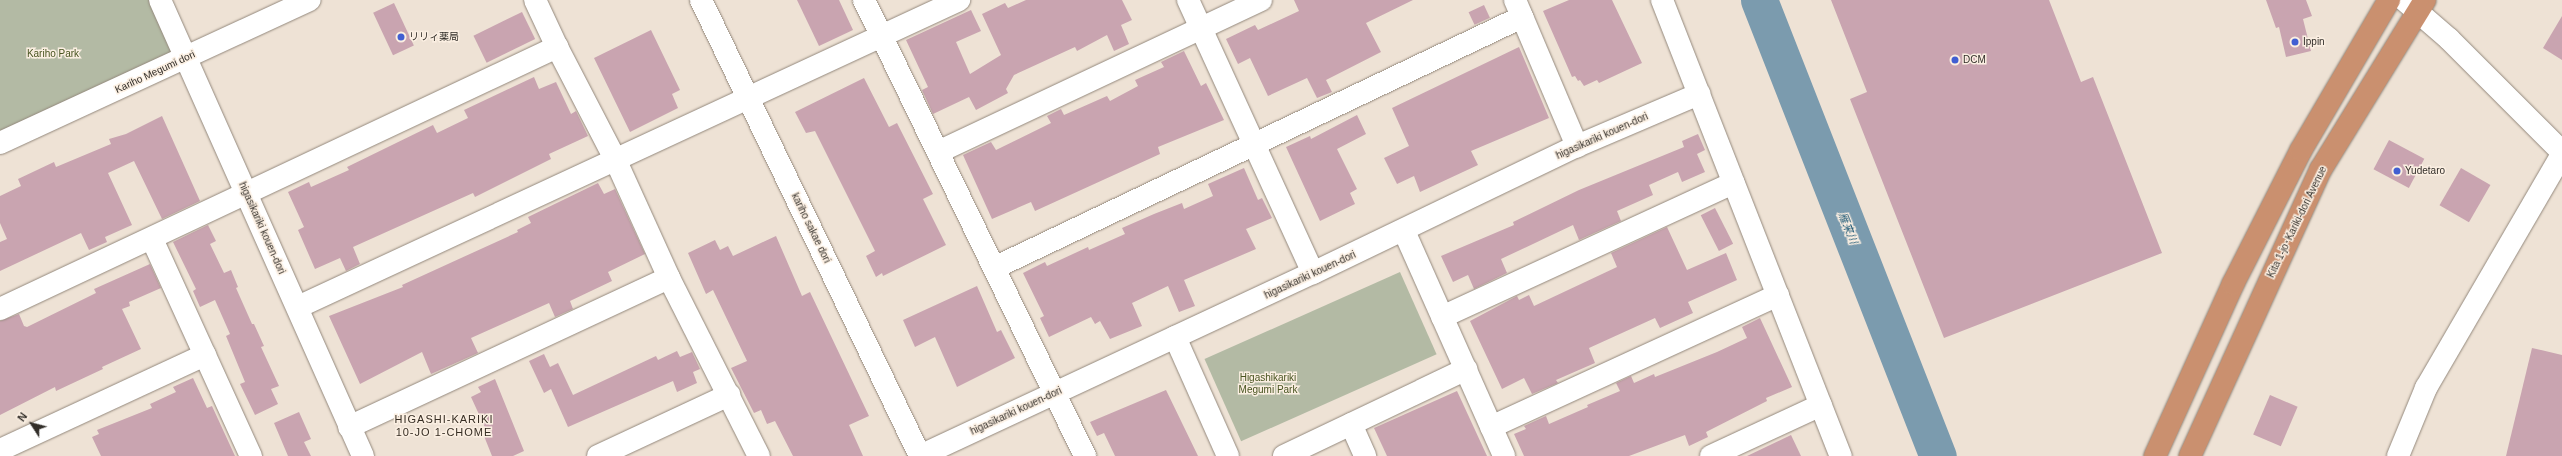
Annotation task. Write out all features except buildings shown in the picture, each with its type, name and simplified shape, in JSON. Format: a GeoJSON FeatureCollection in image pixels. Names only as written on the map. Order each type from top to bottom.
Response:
{"type":"FeatureCollection","features":[{"type":"Feature","properties":{"kind":"highway"},"geometry":{"type":"LineString","coordinates":[[2155,456],[2233,284],[2301,150],[2389,0]]}},
{"type":"Feature","properties":{"kind":"highway","name":"Kita 1-jo･Kariki-dori Avenue"},"geometry":{"type":"LineString","coordinates":[[2190,456],[2321,170],[2415,4]]}},
{"type":"Feature","properties":{"kind":"street","name":"higasikariki kouen-dori"},"geometry":{"type":"LineString","coordinates":[[160,0],[298,307],[349,427],[363,456]]}},
{"type":"Feature","properties":{"kind":"street","name":"Kariho Megumi dori"},"geometry":{"type":"LineString","coordinates":[[0,143],[310,0]]}},
{"type":"Feature","properties":{"kind":"street"},"geometry":{"type":"LineString","coordinates":[[535,0],[556,47],[616,161],[669,278],[759,456]]}},
{"type":"Feature","properties":{"kind":"street","name":"kariho sakae dori"},"geometry":{"type":"LineString","coordinates":[[701,0],[749,97],[920,456]]}},
{"type":"Feature","properties":{"kind":"street"},"geometry":{"type":"LineString","coordinates":[[864,0],[1085,456]]}},
{"type":"Feature","properties":{"kind":"street"},"geometry":{"type":"LineString","coordinates":[[298,307],[616,161],[749,97],[959,0]]}},
{"type":"Feature","properties":{"kind":"street"},"geometry":{"type":"LineString","coordinates":[[1188,0],[1313,274]]}},
{"type":"Feature","properties":{"kind":"street"},"geometry":{"type":"LineString","coordinates":[[938,152],[1261,0]]}},
{"type":"Feature","properties":{"kind":"street"},"geometry":{"type":"LineString","coordinates":[[1662,0],[1841,456]]}},
{"type":"Feature","properties":{"kind":"street"},"geometry":{"type":"LineString","coordinates":[[2398,456],[2426,388],[2562,153],[2415,4]]}},
{"type":"Feature","properties":{"kind":"street"},"geometry":{"type":"LineString","coordinates":[[994,268],[1255,144],[1518,8],[1577,146]]}},
{"type":"Feature","properties":{"kind":"street"},"geometry":{"type":"LineString","coordinates":[[0,309],[247,194],[556,47]]}},
{"type":"Feature","properties":{"kind":"street","name":"higasikariki kouen-dori"},"geometry":{"type":"LineString","coordinates":[[920,456],[1313,274],[1577,146],[1699,94]]}},
{"type":"Feature","properties":{"kind":"street"},"geometry":{"type":"LineString","coordinates":[[1442,317],[1734,183]]}},
{"type":"Feature","properties":{"kind":"street"},"geometry":{"type":"LineString","coordinates":[[1404,231],[1504,456]]}},
{"type":"Feature","properties":{"kind":"street"},"geometry":{"type":"LineString","coordinates":[[152,238],[251,456]]}},
{"type":"Feature","properties":{"kind":"street"},"geometry":{"type":"LineString","coordinates":[[349,427],[669,278]]}},
{"type":"Feature","properties":{"kind":"street"},"geometry":{"type":"LineString","coordinates":[[1491,428],[1778,295]]}},
{"type":"Feature","properties":{"kind":"street"},"geometry":{"type":"LineString","coordinates":[[1175,337],[1228,456]]}},
{"type":"Feature","properties":{"kind":"street"},"geometry":{"type":"LineString","coordinates":[[0,450],[205,355]]}},
{"type":"Feature","properties":{"kind":"street"},"geometry":{"type":"LineString","coordinates":[[1284,456],[1466,369]]}},
{"type":"Feature","properties":{"kind":"street"},"geometry":{"type":"LineString","coordinates":[[598,456],[729,395]]}},
{"type":"Feature","properties":{"kind":"street"},"geometry":{"type":"LineString","coordinates":[[1711,456],[1821,405]]}},
{"type":"Feature","properties":{"kind":"street"},"geometry":{"type":"LineString","coordinates":[[1351,424],[1365,456]]}},
{"type":"Feature","properties":{"kind":"green space","name":"Kariho Park"},"geometry":{"type":"Polygon","coordinates":[[[0,0],[149,0],[174,56],[0,137],[0,0]]]}},
{"type":"Feature","properties":{"kind":"green space","name":"Higashikariki Megumi Park"},"geometry":{"type":"Polygon","coordinates":[[[1400,272],[1437,354],[1241,441],[1205,359],[1400,272]]]}},
{"type":"Feature","properties":{"kind":"waterway","name":"雁来川"},"geometry":{"type":"LineString","coordinates":[[1759,0],[1938,456]]}},
{"type":"Feature","properties":{"kind":"place","name":"リリィ薬局"},"geometry":{"type":"Point","coordinates":[401,37]}},
{"type":"Feature","properties":{"kind":"place","name":"Ippin"},"geometry":{"type":"Point","coordinates":[2295,42]}},
{"type":"Feature","properties":{"kind":"place","name":"DCM"},"geometry":{"type":"Point","coordinates":[1955,60]}},
{"type":"Feature","properties":{"kind":"place","name":"Yudetaro"},"geometry":{"type":"Point","coordinates":[2397,171]}},
{"type":"Feature","properties":{"kind":"district","name":"HIGASHI-KARIKI 10-JO 1-CHOME"},"geometry":{"type":"Point","coordinates":[444,426]}}]}
